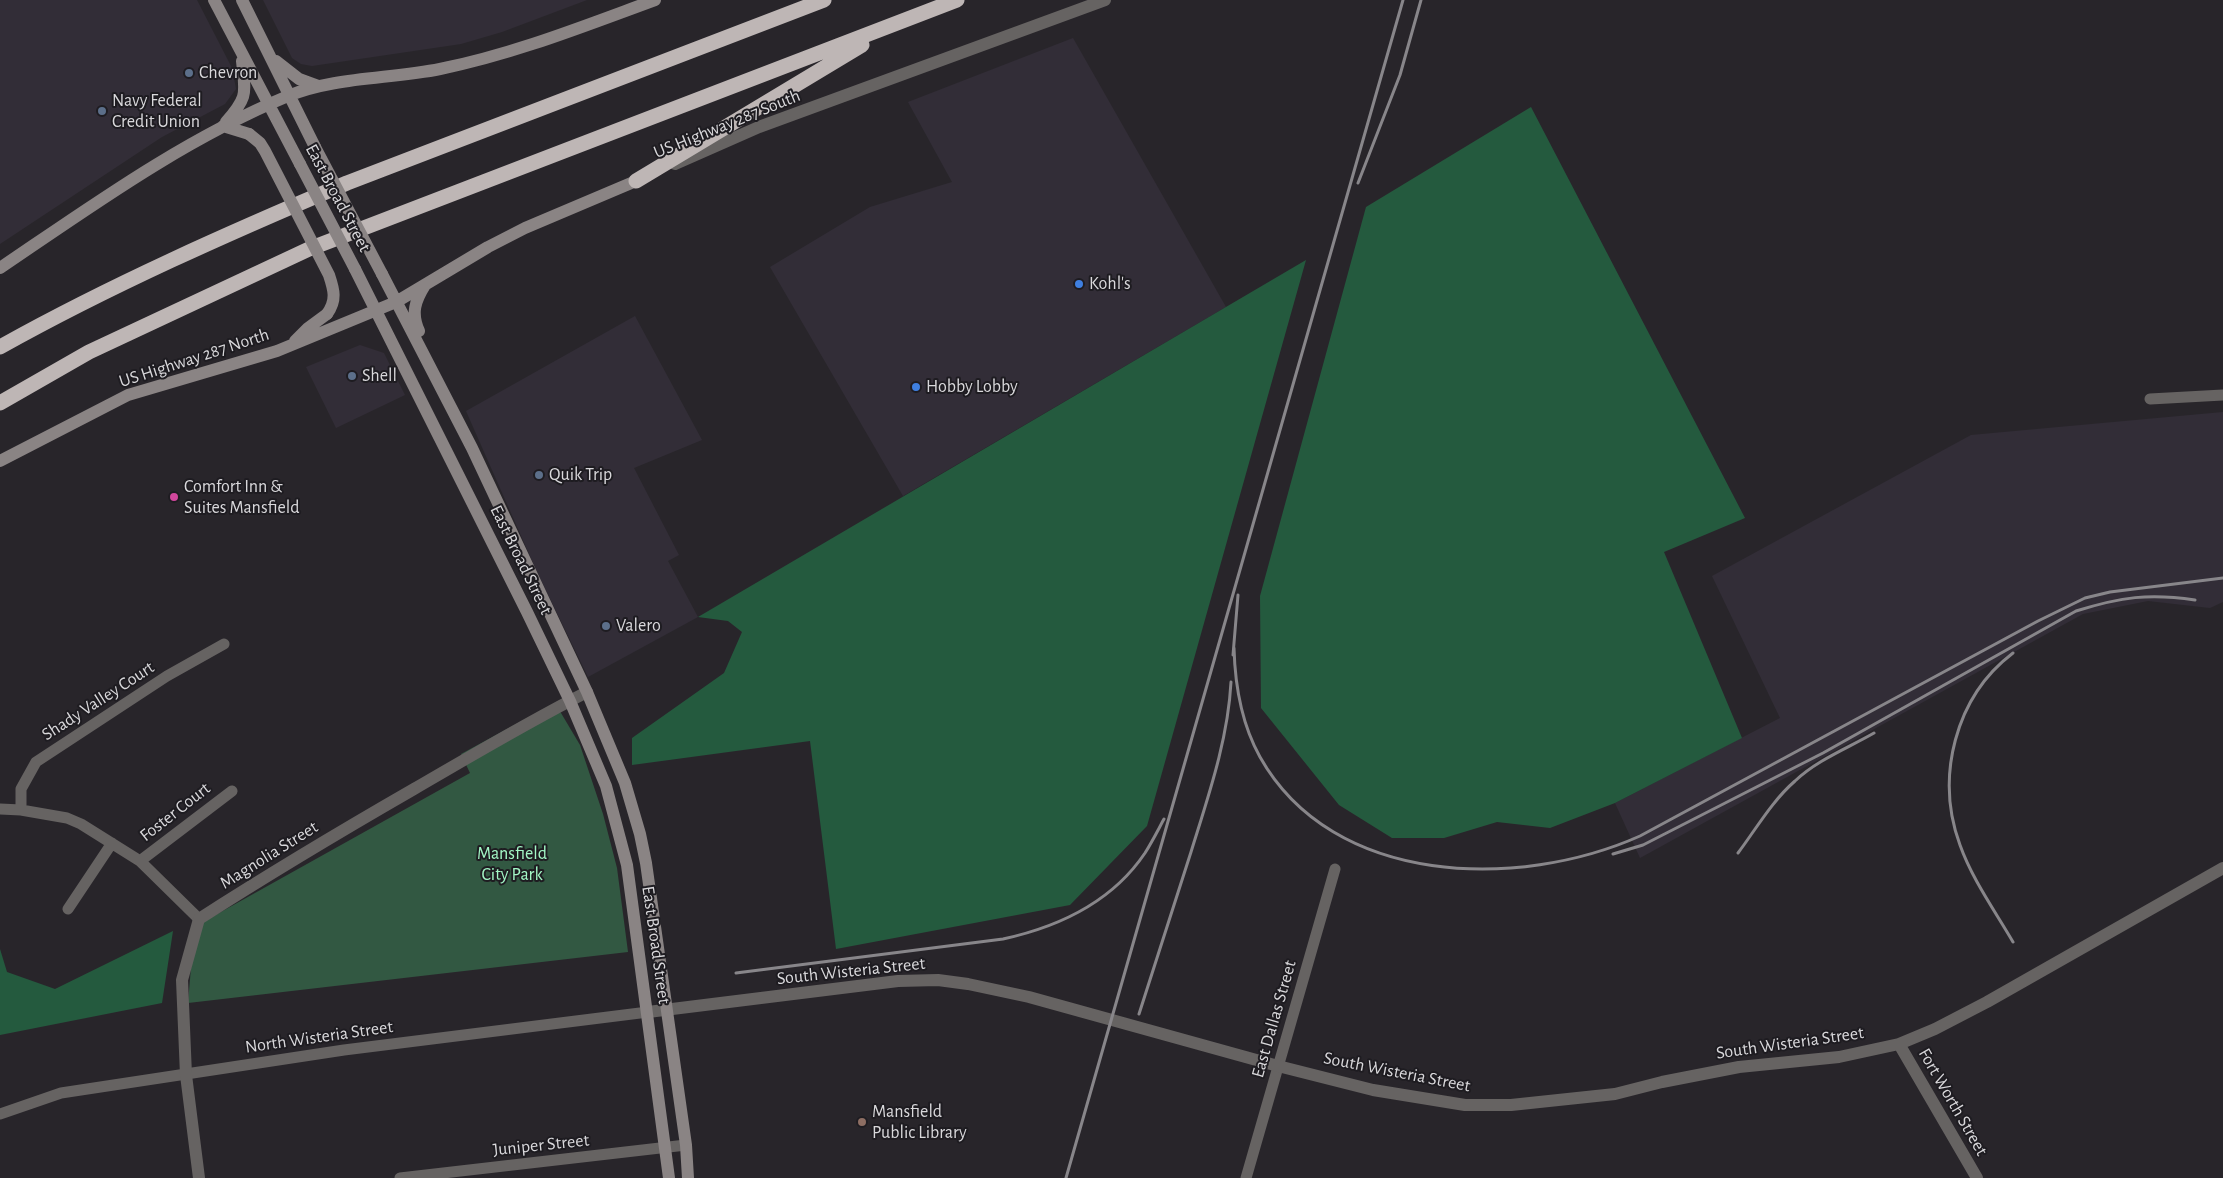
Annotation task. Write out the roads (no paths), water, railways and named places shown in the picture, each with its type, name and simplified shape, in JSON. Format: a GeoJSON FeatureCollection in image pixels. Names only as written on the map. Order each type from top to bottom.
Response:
{"type":"FeatureCollection","features":[{"type":"Feature","properties":{"kind":"highway"},"geometry":{"type":"LineString","coordinates":[[0,348],[162,264],[295,205],[824,0]]}},
{"type":"Feature","properties":{"kind":"highway"},"geometry":{"type":"LineString","coordinates":[[0,403],[89,352],[309,249],[957,0]]}},
{"type":"Feature","properties":{"kind":"highway"},"geometry":{"type":"LineString","coordinates":[[636,181],[896,24]]}},
{"type":"Feature","properties":{"kind":"main road","name":"East Broad Street"},"geometry":{"type":"LineString","coordinates":[[214,0],[355,269],[528,612],[570,701],[606,786],[628,865],[669,1178]]}},
{"type":"Feature","properties":{"kind":"main road","name":"East Broad Street"},"geometry":{"type":"LineString","coordinates":[[242,0],[271,56],[288,95],[472,448],[587,692],[625,783],[640,834],[646,863],[686,1145],[688,1178]]}},
{"type":"Feature","properties":{"kind":"main road"},"geometry":{"type":"LineString","coordinates":[[0,268],[142,172],[223,126],[288,95],[318,86],[437,70],[478,61],[520,49],[655,0]]}},
{"type":"Feature","properties":{"kind":"main road"},"geometry":{"type":"LineString","coordinates":[[223,126],[240,106],[244,97],[246,88],[241,53]]}},
{"type":"Feature","properties":{"kind":"main road"},"geometry":{"type":"LineString","coordinates":[[271,56],[299,79],[318,86]]}},
{"type":"Feature","properties":{"kind":"main road"},"geometry":{"type":"LineString","coordinates":[[223,126],[249,134],[265,150],[329,275],[334,289],[334,300],[327,314],[308,328],[291,345]]}},
{"type":"Feature","properties":{"kind":"main road","name":"US Highway 287 South"},"geometry":{"type":"LineString","coordinates":[[376,310],[396,302],[488,247],[525,228],[636,181]]}},
{"type":"Feature","properties":{"kind":"main road"},"geometry":{"type":"LineString","coordinates":[[423,351],[413,312],[418,296],[426,283]]}},
{"type":"Feature","properties":{"kind":"main road","name":"US Highway 287 North"},"geometry":{"type":"LineString","coordinates":[[0,461],[128,395],[170,381],[254,358],[376,310]]}},
{"type":"Feature","properties":{"kind":"main road"},"geometry":{"type":"LineString","coordinates":[[451,458],[472,448]]}},
{"type":"Feature","properties":{"kind":"main road"},"geometry":{"type":"LineString","coordinates":[[528,612],[544,603]]}},
{"type":"Feature","properties":{"kind":"main road"},"geometry":{"type":"LineString","coordinates":[[606,786],[625,783]]}},
{"type":"Feature","properties":{"kind":"main road"},"geometry":{"type":"LineString","coordinates":[[628,865],[646,863]]}},
{"type":"Feature","properties":{"kind":"street","name":"US Highway 287 South"},"geometry":{"type":"LineString","coordinates":[[636,181],[759,127],[1106,0]]}},
{"type":"Feature","properties":{"kind":"street"},"geometry":{"type":"LineString","coordinates":[[2150,399],[2223,395]]}},
{"type":"Feature","properties":{"kind":"street","name":"Shady Valley Court"},"geometry":{"type":"LineString","coordinates":[[21,810],[21,789],[36,762],[168,676],[224,644]]}},
{"type":"Feature","properties":{"kind":"street","name":"Magnolia Street"},"geometry":{"type":"LineString","coordinates":[[199,920],[261,879],[350,826],[587,692]]}},
{"type":"Feature","properties":{"kind":"street","name":"Foster Court"},"geometry":{"type":"LineString","coordinates":[[140,861],[232,791]]}},
{"type":"Feature","properties":{"kind":"street"},"geometry":{"type":"LineString","coordinates":[[0,810],[21,810],[67,818],[81,824],[140,861],[199,920],[182,980],[186,1075],[199,1178]]}},
{"type":"Feature","properties":{"kind":"street"},"geometry":{"type":"LineString","coordinates":[[68,909],[112,843]]}},
{"type":"Feature","properties":{"kind":"street","name":"South Wisteria Street"},"geometry":{"type":"LineString","coordinates":[[648,1012],[898,982],[938,980],[968,984],[1029,997],[1278,1066],[1409,1096],[1465,1105],[1512,1105],[1615,1094],[1662,1082],[1738,1067],[1839,1057],[1899,1044],[1935,1029],[1987,1002],[2223,868]]}},
{"type":"Feature","properties":{"kind":"street","name":"East Dallas Street"},"geometry":{"type":"LineString","coordinates":[[1246,1178],[1334,869]]}},
{"type":"Feature","properties":{"kind":"street","name":"North Wisteria Street"},"geometry":{"type":"LineString","coordinates":[[0,1114],[61,1093],[344,1050],[648,1012]]}},
{"type":"Feature","properties":{"kind":"street","name":"Fort Worth Street"},"geometry":{"type":"LineString","coordinates":[[1899,1044],[1977,1178]]}},
{"type":"Feature","properties":{"kind":"street","name":"Juniper Street"},"geometry":{"type":"LineString","coordinates":[[400,1178],[686,1145]]}},
{"type":"Feature","properties":{"kind":"railway"},"geometry":{"type":"LineString","coordinates":[[1066,1178],[1403,0]]}},
{"type":"Feature","properties":{"kind":"railway"},"geometry":{"type":"LineString","coordinates":[[1358,183],[1400,75],[1421,0]]}},
{"type":"Feature","properties":{"kind":"railway"},"geometry":{"type":"LineString","coordinates":[[1234,648],[1240,704],[1248,731],[1260,757],[1292,800],[1333,832],[1380,853],[1432,866],[1486,869],[1540,865],[1592,853],[1640,836],[2038,621],[2085,598],[2110,592],[2223,578]]}},
{"type":"Feature","properties":{"kind":"railway"},"geometry":{"type":"LineString","coordinates":[[1233,655],[1238,595]]}},
{"type":"Feature","properties":{"kind":"railway"},"geometry":{"type":"LineString","coordinates":[[1613,854],[1643,845],[1823,753],[2076,611],[2107,602],[2135,598],[2163,597],[2195,600]]}},
{"type":"Feature","properties":{"kind":"railway"},"geometry":{"type":"LineString","coordinates":[[2013,653],[1993,671],[1977,692],[1964,715],[1955,740],[1950,766],[1950,792],[1953,819],[1965,858],[2013,942]]}},
{"type":"Feature","properties":{"kind":"railway"},"geometry":{"type":"LineString","coordinates":[[1139,1014],[1191,852],[1222,747],[1231,682]]}},
{"type":"Feature","properties":{"kind":"railway"},"geometry":{"type":"LineString","coordinates":[[1738,853],[1772,806],[1795,781],[1813,767],[1874,733]]}},
{"type":"Feature","properties":{"kind":"railway"},"geometry":{"type":"LineString","coordinates":[[736,973],[1003,939],[1044,927],[1082,910],[1100,899],[1117,885],[1145,853],[1164,819]]}},
{"type":"Feature","properties":{"kind":"place","name":"Chevron"},"geometry":{"type":"Point","coordinates":[189,73]}},
{"type":"Feature","properties":{"kind":"place","name":"Navy Federal Credit Union"},"geometry":{"type":"Point","coordinates":[102,111]}},
{"type":"Feature","properties":{"kind":"place","name":"Kohl's"},"geometry":{"type":"Point","coordinates":[1079,284]}},
{"type":"Feature","properties":{"kind":"place","name":"Shell"},"geometry":{"type":"Point","coordinates":[352,376]}},
{"type":"Feature","properties":{"kind":"place","name":"Hobby Lobby"},"geometry":{"type":"Point","coordinates":[916,387]}},
{"type":"Feature","properties":{"kind":"place","name":"Quik Trip"},"geometry":{"type":"Point","coordinates":[539,475]}},
{"type":"Feature","properties":{"kind":"place","name":"Comfort Inn & Suites Mansfield"},"geometry":{"type":"Point","coordinates":[174,497]}},
{"type":"Feature","properties":{"kind":"place","name":"Valero"},"geometry":{"type":"Point","coordinates":[606,626]}},
{"type":"Feature","properties":{"kind":"place","name":"Mansfield Public Library"},"geometry":{"type":"Point","coordinates":[862,1122]}},
{"type":"Feature","properties":{"kind":"park label","name":"Mansfield City Park"},"geometry":{"type":"Point","coordinates":[512,864]}}]}
